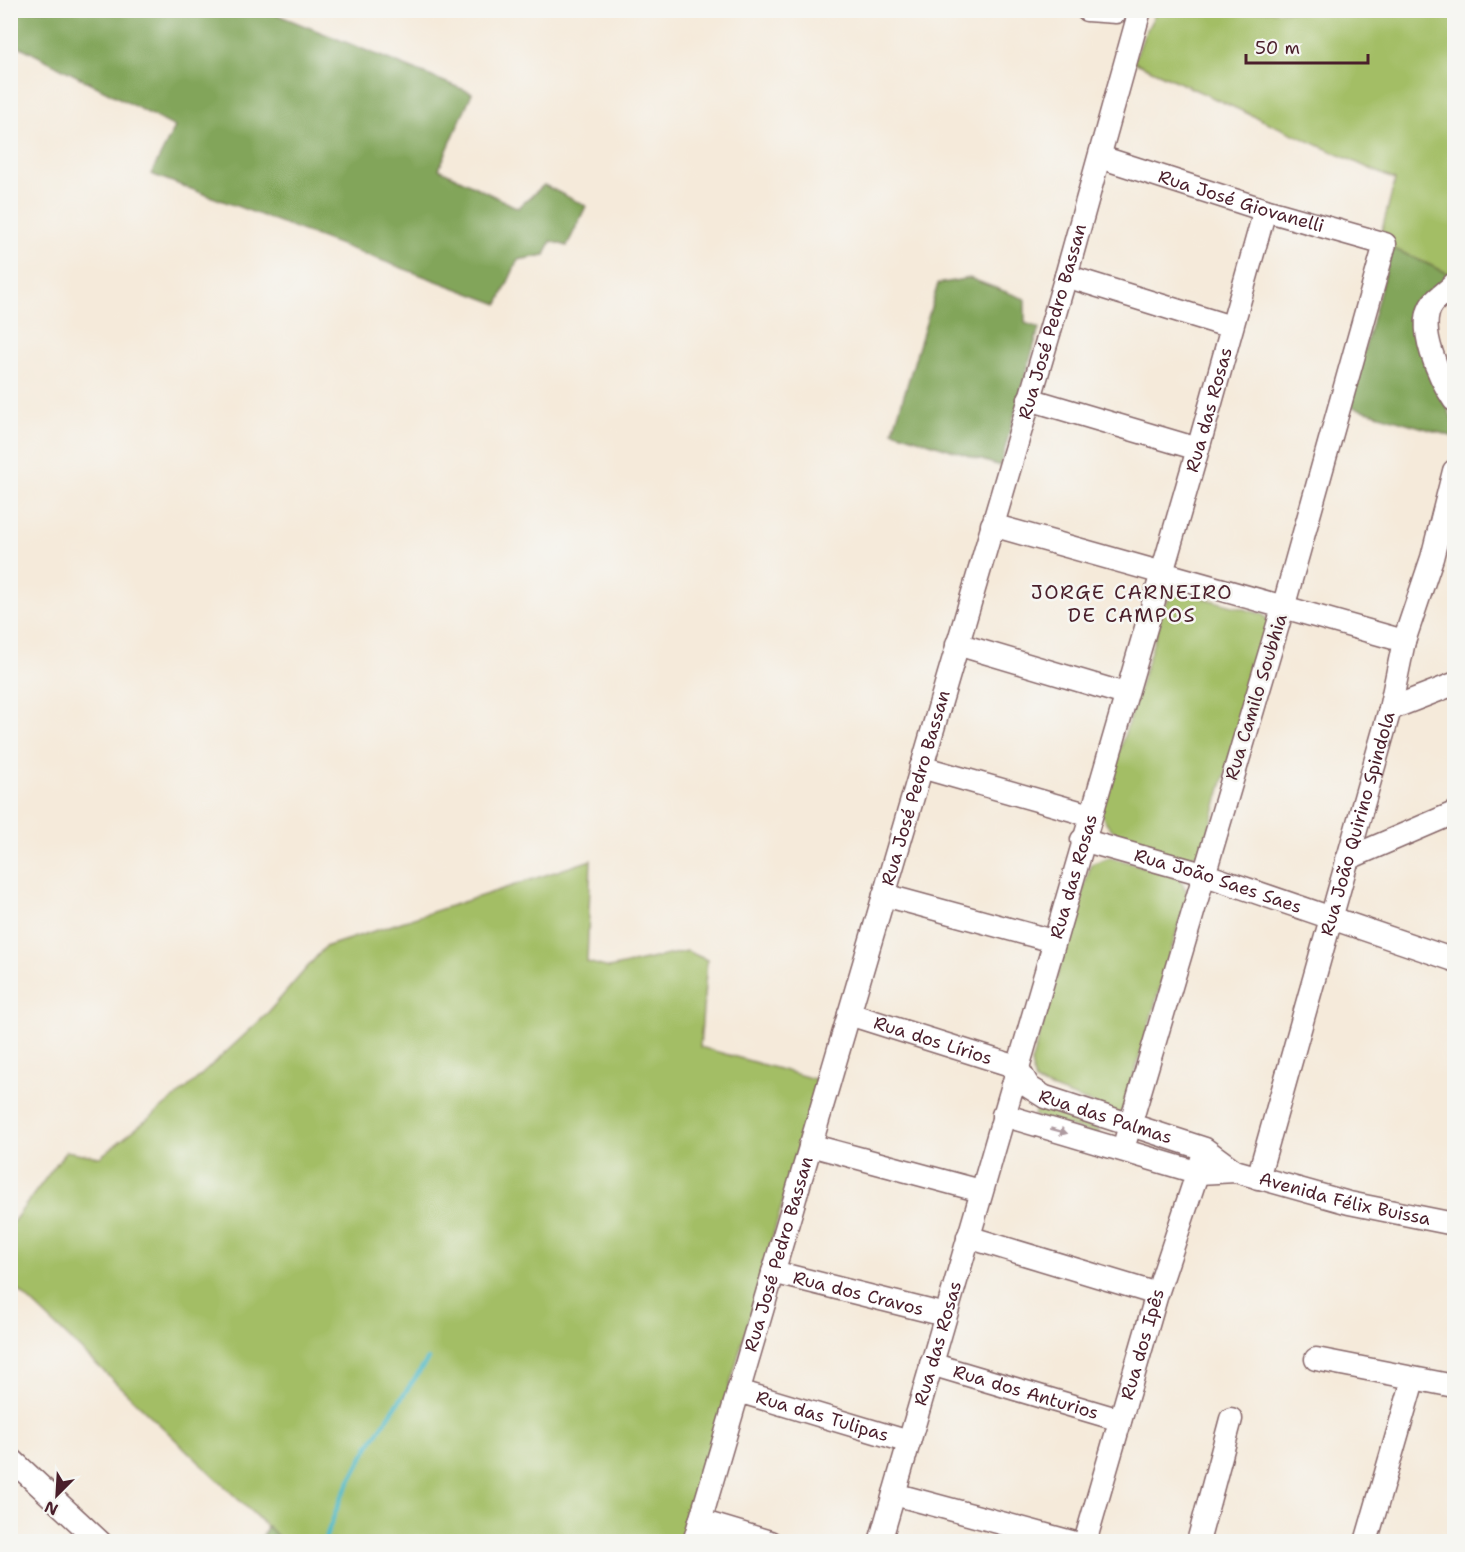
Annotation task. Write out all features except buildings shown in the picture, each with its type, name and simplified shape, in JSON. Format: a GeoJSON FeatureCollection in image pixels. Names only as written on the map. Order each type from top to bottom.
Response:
{"type":"FeatureCollection","features":[{"type":"Feature","properties":{"kind":"street"},"geometry":{"type":"LineString","coordinates":[[1087,10],[1129,15]]}},
{"type":"Feature","properties":{"kind":"street","name":"Rua José Pedro Bassan"},"geometry":{"type":"LineString","coordinates":[[697,1531],[1100,157],[1129,15]]}},
{"type":"Feature","properties":{"kind":"street","name":"Rua José Giovanelli"},"geometry":{"type":"LineString","coordinates":[[1100,157],[1265,210],[1385,244]]}},
{"type":"Feature","properties":{"kind":"street","name":"Rua das Rosas"},"geometry":{"type":"LineString","coordinates":[[880,1542],[1160,571],[1198,449],[1265,210]]}},
{"type":"Feature","properties":{"kind":"street","name":"Rua Camilo Soubhia"},"geometry":{"type":"LineString","coordinates":[[1123,1149],[1283,608],[1385,244]]}},
{"type":"Feature","properties":{"kind":"street"},"geometry":{"type":"LineString","coordinates":[[1065,276],[1231,327]]}},
{"type":"Feature","properties":{"kind":"street"},"geometry":{"type":"LineString","coordinates":[[1455,285],[1431,305],[1425,330],[1444,384],[1455,400]]}},
{"type":"Feature","properties":{"kind":"street"},"geometry":{"type":"LineString","coordinates":[[1029,399],[1198,449]]}},
{"type":"Feature","properties":{"kind":"street","name":"Rua João Quirino Spindola"},"geometry":{"type":"LineString","coordinates":[[1258,1178],[1390,709],[1404,641],[1432,558],[1455,471]]}},
{"type":"Feature","properties":{"kind":"street"},"geometry":{"type":"LineString","coordinates":[[992,525],[1404,641]]}},
{"type":"Feature","properties":{"kind":"street"},"geometry":{"type":"LineString","coordinates":[[1432,558],[1455,549]]}},
{"type":"Feature","properties":{"kind":"street"},"geometry":{"type":"LineString","coordinates":[[957,644],[1125,694]]}},
{"type":"Feature","properties":{"kind":"street"},"geometry":{"type":"LineString","coordinates":[[1390,709],[1455,684]]}},
{"type":"Feature","properties":{"kind":"street"},"geometry":{"type":"LineString","coordinates":[[921,767],[1090,815]]}},
{"type":"Feature","properties":{"kind":"street"},"geometry":{"type":"LineString","coordinates":[[1347,859],[1455,813]]}},
{"type":"Feature","properties":{"kind":"street","name":"Rua João Saes Saes"},"geometry":{"type":"LineString","coordinates":[[1082,840],[1203,874],[1451,955]]}},
{"type":"Feature","properties":{"kind":"street"},"geometry":{"type":"LineString","coordinates":[[884,895],[1053,941]]}},
{"type":"Feature","properties":{"kind":"street","name":"Rua dos Lírios"},"geometry":{"type":"LineString","coordinates":[[849,1014],[1017,1067]]}},
{"type":"Feature","properties":{"kind":"street","name":"Rua das Palmas"},"geometry":{"type":"LineString","coordinates":[[1017,1067],[1029,1087],[1045,1097],[1205,1149]]}},
{"type":"Feature","properties":{"kind":"street","name":"Rua das Palmas"},"geometry":{"type":"LineString","coordinates":[[1003,1115],[1198,1173]]}},
{"type":"Feature","properties":{"kind":"street"},"geometry":{"type":"LineString","coordinates":[[810,1145],[981,1191]]}},
{"type":"Feature","properties":{"kind":"street","name":"Avenida Félix Buissa"},"geometry":{"type":"LineString","coordinates":[[1205,1149],[1235,1171],[1258,1178],[1349,1203],[1455,1224]]}},
{"type":"Feature","properties":{"kind":"street","name":"Rua dos Ipês"},"geometry":{"type":"LineString","coordinates":[[1084,1542],[1157,1294],[1205,1149]]}},
{"type":"Feature","properties":{"kind":"street","name":"Avenida Félix Buissa"},"geometry":{"type":"LineString","coordinates":[[1198,1173],[1235,1171]]}},
{"type":"Feature","properties":{"kind":"street"},"geometry":{"type":"LineString","coordinates":[[968,1237],[1157,1294]]}},
{"type":"Feature","properties":{"kind":"street","name":"Rua dos Cravos"},"geometry":{"type":"LineString","coordinates":[[773,1272],[945,1315]]}},
{"type":"Feature","properties":{"kind":"street"},"geometry":{"type":"LineString","coordinates":[[1316,1359],[1413,1380],[1455,1386]]}},
{"type":"Feature","properties":{"kind":"street","name":"Rua dos Anturios"},"geometry":{"type":"LineString","coordinates":[[931,1364],[1120,1420]]}},
{"type":"Feature","properties":{"kind":"street"},"geometry":{"type":"LineString","coordinates":[[1366,1542],[1413,1380]]}},
{"type":"Feature","properties":{"kind":"street","name":"Rua das Tulipas"},"geometry":{"type":"LineString","coordinates":[[738,1391],[909,1442]]}},
{"type":"Feature","properties":{"kind":"street"},"geometry":{"type":"LineString","coordinates":[[1198,1542],[1231,1419]]}},
{"type":"Feature","properties":{"kind":"street"},"geometry":{"type":"LineString","coordinates":[[10,1458],[100,1542]]}},
{"type":"Feature","properties":{"kind":"street"},"geometry":{"type":"LineString","coordinates":[[894,1494],[1072,1542]]}},
{"type":"Feature","properties":{"kind":"street"},"geometry":{"type":"LineString","coordinates":[[697,1531],[770,1542]]}},
{"type":"Feature","properties":{"kind":"green space"},"geometry":{"type":"Polygon","coordinates":[[[11,10],[268,11],[472,93],[439,169],[518,208],[544,185],[586,206],[567,246],[551,241],[545,255],[518,260],[498,304],[151,174],[175,127],[15,44],[11,52],[11,10]]]}},
{"type":"Feature","properties":{"kind":"green space"},"geometry":{"type":"Polygon","coordinates":[[[1157,11],[1454,11],[1454,276],[1392,248],[1381,234],[1395,180],[1134,62],[1144,35],[1157,11]]]}},
{"type":"Feature","properties":{"kind":"green space"},"geometry":{"type":"Polygon","coordinates":[[[1392,248],[1454,276],[1428,303],[1438,387],[1454,423],[1454,437],[1349,406],[1392,248]]]}},
{"type":"Feature","properties":{"kind":"green space"},"geometry":{"type":"Polygon","coordinates":[[[969,278],[1025,299],[1025,323],[1039,328],[1000,466],[893,431],[938,284],[969,278]]]}},
{"type":"Feature","properties":{"kind":"green space"},"geometry":{"type":"Polygon","coordinates":[[[1177,591],[1262,614],[1269,621],[1203,851],[1187,859],[1126,840],[1107,824],[1100,812],[1166,603],[1177,591]]]}},
{"type":"Feature","properties":{"kind":"green space"},"geometry":{"type":"Polygon","coordinates":[[[1110,857],[1179,877],[1188,894],[1122,1115],[1035,1082],[1031,1063],[1091,864],[1110,857]]]}},
{"type":"Feature","properties":{"kind":"green space"},"geometry":{"type":"Polygon","coordinates":[[[591,860],[587,962],[609,968],[687,951],[707,960],[700,1047],[818,1080],[685,1541],[282,1541],[11,1283],[10,1226],[66,1151],[100,1157],[187,1088],[265,1016],[325,947],[591,860]]]}},
{"type":"Feature","properties":{"kind":"green space"},"geometry":{"type":"Polygon","coordinates":[[[1041,1108],[1099,1130],[1098,1135],[1034,1116],[1036,1109],[1041,1108]]]}},
{"type":"Feature","properties":{"kind":"green space"},"geometry":{"type":"Polygon","coordinates":[[[268,1526],[282,1541],[259,1541],[268,1526]]]}},
{"type":"Feature","properties":{"kind":"waterway"},"geometry":{"type":"LineString","coordinates":[[324,1542],[341,1498],[370,1444],[428,1359]]}},
{"type":"Feature","properties":{"kind":"district","name":"JORGE CARNEIRO DE CAMPOS"},"geometry":{"type":"Point","coordinates":[1132,604]}}]}
